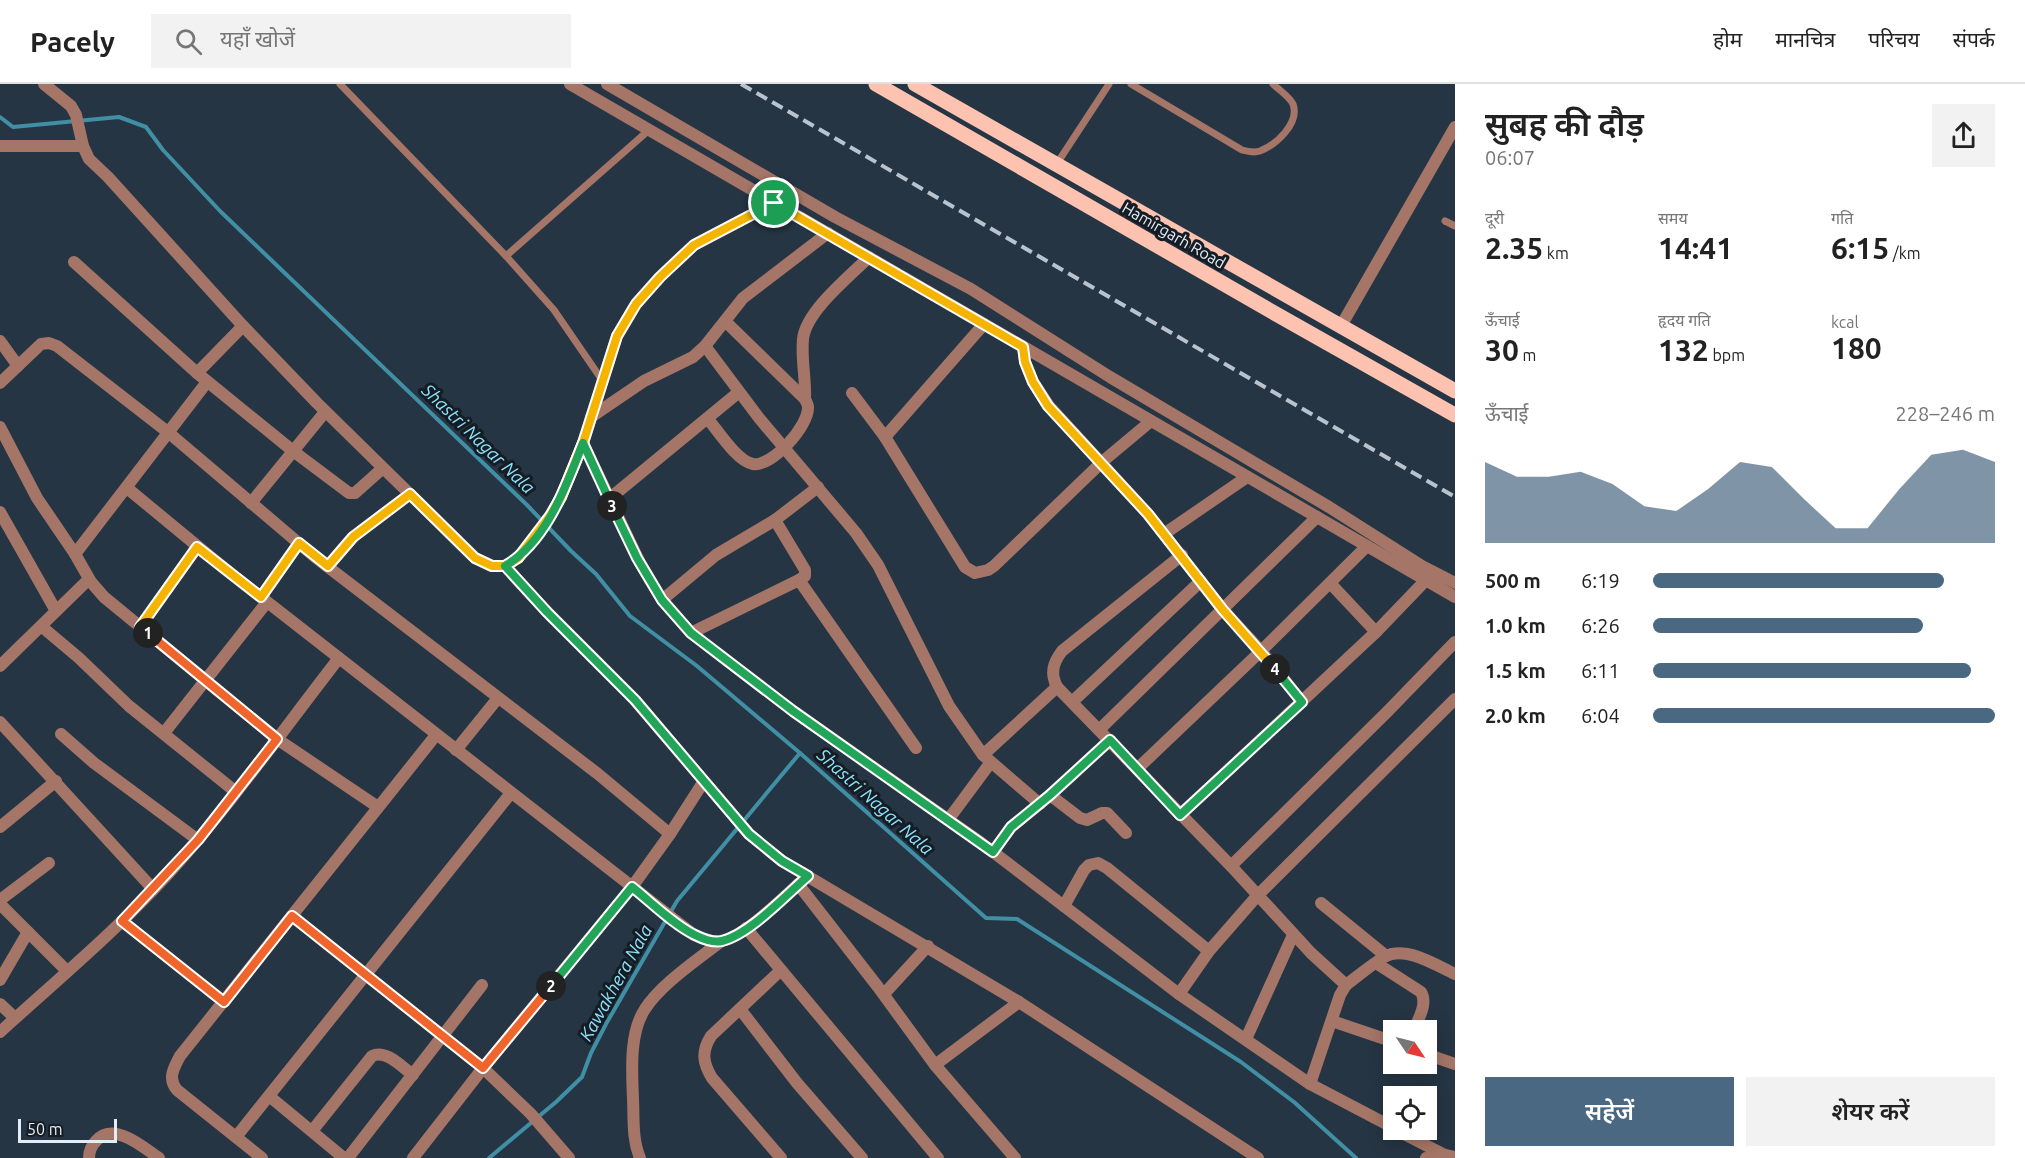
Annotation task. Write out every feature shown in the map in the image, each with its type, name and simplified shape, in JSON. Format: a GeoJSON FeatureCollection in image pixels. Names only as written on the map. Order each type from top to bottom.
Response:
{"type":"FeatureCollection","features":[{"type":"Feature","properties":{"kind":"main road","name":"Hamirgarh Road"},"geometry":{"type":"LineString","coordinates":[[876,84],[1276,315],[1455,415]]}},
{"type":"Feature","properties":{"kind":"main road","name":"Hamirgarh Road"},"geometry":{"type":"LineString","coordinates":[[915,84],[1455,391]]}},
{"type":"Feature","properties":{"kind":"street"},"geometry":{"type":"LineString","coordinates":[[44,84],[71,106],[76,115],[82,146],[89,159],[243,326],[325,411],[475,558],[492,566],[505,566],[518,558],[550,516],[561,497],[583,443],[617,336],[636,304],[660,277],[694,245],[793,193]]}},
{"type":"Feature","properties":{"kind":"street"},"geometry":{"type":"LineString","coordinates":[[570,84],[1455,597]]}},
{"type":"Feature","properties":{"kind":"street"},"geometry":{"type":"LineString","coordinates":[[607,84],[793,193],[971,290],[1422,566],[1455,583]]}},
{"type":"Feature","properties":{"kind":"street"},"geometry":{"type":"LineString","coordinates":[[1341,326],[1455,127]]}},
{"type":"Feature","properties":{"kind":"street"},"geometry":{"type":"LineString","coordinates":[[0,146],[82,146]]}},
{"type":"Feature","properties":{"kind":"street"},"geometry":{"type":"LineString","coordinates":[[591,417],[644,381],[693,357],[705,346],[743,298],[828,233]]}},
{"type":"Feature","properties":{"kind":"street"},"geometry":{"type":"LineString","coordinates":[[805,399],[803,348],[807,323],[815,311],[869,257]]}},
{"type":"Feature","properties":{"kind":"street"},"geometry":{"type":"LineString","coordinates":[[74,262],[207,382],[351,494],[383,468]]}},
{"type":"Feature","properties":{"kind":"street"},"geometry":{"type":"LineString","coordinates":[[708,419],[738,455],[755,465],[764,463],[785,448],[805,418],[808,406],[805,399],[725,321]]}},
{"type":"Feature","properties":{"kind":"street"},"geometry":{"type":"LineString","coordinates":[[885,437],[984,324]]}},
{"type":"Feature","properties":{"kind":"street"},"geometry":{"type":"LineString","coordinates":[[197,373],[243,326]]}},
{"type":"Feature","properties":{"kind":"street"},"geometry":{"type":"LineString","coordinates":[[0,340],[18,366]]}},
{"type":"Feature","properties":{"kind":"street"},"geometry":{"type":"LineString","coordinates":[[0,383],[41,344],[49,343],[57,346],[168,433],[299,543],[598,774],[670,834]]}},
{"type":"Feature","properties":{"kind":"street"},"geometry":{"type":"LineString","coordinates":[[705,346],[785,448],[856,533],[878,565],[949,706],[987,758],[1040,804]]}},
{"type":"Feature","properties":{"kind":"street"},"geometry":{"type":"LineString","coordinates":[[1023,347],[1025,362],[1033,382],[1048,406],[1102,462],[1164,534],[1223,610],[1261,651],[1302,702]]}},
{"type":"Feature","properties":{"kind":"street"},"geometry":{"type":"LineString","coordinates":[[75,554],[207,382]]}},
{"type":"Feature","properties":{"kind":"street"},"geometry":{"type":"LineString","coordinates":[[609,499],[740,392]]}},
{"type":"Feature","properties":{"kind":"street"},"geometry":{"type":"LineString","coordinates":[[852,393],[885,437],[964,567],[975,573],[994,566],[1102,462],[1151,421]]}},
{"type":"Feature","properties":{"kind":"street"},"geometry":{"type":"LineString","coordinates":[[251,503],[325,411]]}},
{"type":"Feature","properties":{"kind":"street"},"geometry":{"type":"LineString","coordinates":[[0,427],[37,498],[89,579],[104,597],[277,739],[378,807]]}},
{"type":"Feature","properties":{"kind":"street"},"geometry":{"type":"LineString","coordinates":[[583,443],[637,558],[662,600],[691,633],[793,711],[993,852],[1179,994],[1310,1084],[1383,1123]]}},
{"type":"Feature","properties":{"kind":"street"},"geometry":{"type":"LineString","coordinates":[[1164,534],[1247,477]]}},
{"type":"Feature","properties":{"kind":"street"},"geometry":{"type":"LineString","coordinates":[[662,600],[716,555],[775,520],[818,487]]}},
{"type":"Feature","properties":{"kind":"street"},"geometry":{"type":"LineString","coordinates":[[127,488],[264,600],[676,922],[694,935],[720,942]]}},
{"type":"Feature","properties":{"kind":"street"},"geometry":{"type":"LineString","coordinates":[[328,566],[353,537],[410,494]]}},
{"type":"Feature","properties":{"kind":"street"},"geometry":{"type":"LineString","coordinates":[[0,512],[56,611]]}},
{"type":"Feature","properties":{"kind":"street"},"geometry":{"type":"LineString","coordinates":[[1099,730],[1317,517]]}},
{"type":"Feature","properties":{"kind":"street"},"geometry":{"type":"LineString","coordinates":[[691,633],[805,576],[805,570],[775,520]]}},
{"type":"Feature","properties":{"kind":"street"},"geometry":{"type":"LineString","coordinates":[[164,734],[206,681],[264,600],[299,543]]}},
{"type":"Feature","properties":{"kind":"street"},"geometry":{"type":"LineString","coordinates":[[1137,769],[1261,651],[1366,546]]}},
{"type":"Feature","properties":{"kind":"street"},"geometry":{"type":"LineString","coordinates":[[140,627],[197,547]]}},
{"type":"Feature","properties":{"kind":"street"},"geometry":{"type":"LineString","coordinates":[[1182,555],[1062,651],[1055,661],[1053,679],[1072,702],[1231,866],[1293,934],[1346,985]]}},
{"type":"Feature","properties":{"kind":"street"},"geometry":{"type":"LineString","coordinates":[[505,566],[547,612],[635,700],[749,834],[803,880],[935,1065],[1015,1158]]}},
{"type":"Feature","properties":{"kind":"street"},"geometry":{"type":"LineString","coordinates":[[0,666],[89,579]]}},
{"type":"Feature","properties":{"kind":"street"},"geometry":{"type":"LineString","coordinates":[[799,580],[916,748]]}},
{"type":"Feature","properties":{"kind":"street"},"geometry":{"type":"LineString","coordinates":[[1180,815],[1376,632],[1426,580]]}},
{"type":"Feature","properties":{"kind":"street"},"geometry":{"type":"LineString","coordinates":[[1072,702],[1201,581]]}},
{"type":"Feature","properties":{"kind":"street"},"geometry":{"type":"LineString","coordinates":[[1330,583],[1376,632]]}},
{"type":"Feature","properties":{"kind":"street"},"geometry":{"type":"LineString","coordinates":[[41,626],[79,658],[129,706],[236,792]]}},
{"type":"Feature","properties":{"kind":"street"},"geometry":{"type":"LineString","coordinates":[[1231,866],[1389,711],[1455,642]]}},
{"type":"Feature","properties":{"kind":"street"},"geometry":{"type":"LineString","coordinates":[[0,1032],[122,921],[198,840],[339,658]]}},
{"type":"Feature","properties":{"kind":"street"},"geometry":{"type":"LineString","coordinates":[[948,820],[987,758],[1058,687]]}},
{"type":"Feature","properties":{"kind":"street"},"geometry":{"type":"LineString","coordinates":[[456,750],[498,698]]}},
{"type":"Feature","properties":{"kind":"street"},"geometry":{"type":"LineString","coordinates":[[1179,994],[1209,951],[1257,896],[1455,699]]}},
{"type":"Feature","properties":{"kind":"street"},"geometry":{"type":"LineString","coordinates":[[0,722],[153,889]]}},
{"type":"Feature","properties":{"kind":"street"},"geometry":{"type":"LineString","coordinates":[[61,734],[94,762],[198,840]]}},
{"type":"Feature","properties":{"kind":"street"},"geometry":{"type":"LineString","coordinates":[[262,1158],[177,1090],[171,1080],[173,1069],[180,1056],[436,735]]}},
{"type":"Feature","properties":{"kind":"street"},"geometry":{"type":"LineString","coordinates":[[993,852],[1011,827],[1040,804],[1110,740]]}},
{"type":"Feature","properties":{"kind":"street"},"geometry":{"type":"LineString","coordinates":[[0,827],[56,781]]}},
{"type":"Feature","properties":{"kind":"street"},"geometry":{"type":"LineString","coordinates":[[413,1158],[483,1068],[632,887],[704,781]]}},
{"type":"Feature","properties":{"kind":"street"},"geometry":{"type":"LineString","coordinates":[[236,1137],[511,793]]}},
{"type":"Feature","properties":{"kind":"street"},"geometry":{"type":"LineString","coordinates":[[1050,795],[1080,818],[1107,813],[1126,833]]}},
{"type":"Feature","properties":{"kind":"street"},"geometry":{"type":"LineString","coordinates":[[49,863],[0,902],[67,971]]}},
{"type":"Feature","properties":{"kind":"street"},"geometry":{"type":"LineString","coordinates":[[1064,906],[1084,870],[1089,865],[1098,863],[1209,951]]}},
{"type":"Feature","properties":{"kind":"street"},"geometry":{"type":"LineString","coordinates":[[640,1158],[635,1144],[633,1123],[632,1060],[635,1034],[644,1009],[665,986],[720,942],[735,936],[746,928],[803,880]]}},
{"type":"Feature","properties":{"kind":"street"},"geometry":{"type":"LineString","coordinates":[[803,880],[928,946],[1019,1002],[1258,1158]]}},
{"type":"Feature","properties":{"kind":"street"},"geometry":{"type":"LineString","coordinates":[[1321,903],[1381,959],[1421,992],[1424,1003],[1418,1020]]}},
{"type":"Feature","properties":{"kind":"street"},"geometry":{"type":"LineString","coordinates":[[292,916],[483,1068],[531,1114],[569,1158]]}},
{"type":"Feature","properties":{"kind":"street"},"geometry":{"type":"LineString","coordinates":[[122,921],[224,1002]]}},
{"type":"Feature","properties":{"kind":"street"},"geometry":{"type":"LineString","coordinates":[[746,928],[938,1158]]}},
{"type":"Feature","properties":{"kind":"street"},"geometry":{"type":"LineString","coordinates":[[0,980],[28,932]]}},
{"type":"Feature","properties":{"kind":"street"},"geometry":{"type":"LineString","coordinates":[[1246,1039],[1293,934]]}},
{"type":"Feature","properties":{"kind":"street"},"geometry":{"type":"LineString","coordinates":[[884,994],[928,946]]}},
{"type":"Feature","properties":{"kind":"street"},"geometry":{"type":"LineString","coordinates":[[1310,1084],[1346,985],[1381,959],[1400,953],[1412,955],[1455,974]]}},
{"type":"Feature","properties":{"kind":"street"},"geometry":{"type":"LineString","coordinates":[[781,970],[711,1036],[703,1058],[712,1078],[781,1158]]}},
{"type":"Feature","properties":{"kind":"street"},"geometry":{"type":"LineString","coordinates":[[269,1096],[346,1158],[482,985]]}},
{"type":"Feature","properties":{"kind":"street"},"geometry":{"type":"LineString","coordinates":[[935,1065],[1019,1002]]}},
{"type":"Feature","properties":{"kind":"street"},"geometry":{"type":"LineString","coordinates":[[0,1004],[15,1018]]}},
{"type":"Feature","properties":{"kind":"street"},"geometry":{"type":"LineString","coordinates":[[740,1009],[798,1083],[862,1158]]}},
{"type":"Feature","properties":{"kind":"street"},"geometry":{"type":"LineString","coordinates":[[1332,1021],[1383,1038]]}},
{"type":"Feature","properties":{"kind":"street"},"geometry":{"type":"LineString","coordinates":[[312,1131],[372,1056],[385,1055],[413,1075]]}},
{"type":"Feature","properties":{"kind":"street"},"geometry":{"type":"LineString","coordinates":[[1437,1058],[1455,1065]]}},
{"type":"Feature","properties":{"kind":"street"},"geometry":{"type":"LineString","coordinates":[[89,1158],[89,1151],[94,1143],[108,1133],[118,1134],[132,1140],[159,1158]]}},
{"type":"Feature","properties":{"kind":"street"},"geometry":{"type":"LineString","coordinates":[[1417,1140],[1450,1156]]}},
{"type":"Feature","properties":{"kind":"street"},"geometry":{"type":"LineString","coordinates":[[1426,1158],[1450,1156]]}},
{"type":"Feature","properties":{"kind":"lane"},"geometry":{"type":"LineString","coordinates":[[340,84],[506,256],[554,310],[603,381]]}},
{"type":"Feature","properties":{"kind":"lane"},"geometry":{"type":"LineString","coordinates":[[1056,165],[1109,84]]}},
{"type":"Feature","properties":{"kind":"lane"},"geometry":{"type":"LineString","coordinates":[[1131,84],[1242,150],[1252,153],[1270,146],[1279,139],[1292,119],[1293,104],[1273,84]]}},
{"type":"Feature","properties":{"kind":"lane"},"geometry":{"type":"LineString","coordinates":[[506,256],[649,130]]}},
{"type":"Feature","properties":{"kind":"lane"},"geometry":{"type":"LineString","coordinates":[[1445,221],[1455,226]]}},
{"type":"Feature","properties":{"kind":"waterway","name":"Shastri Nagar Nala"},"geometry":{"type":"LineString","coordinates":[[0,117],[13,127],[119,117],[146,127],[163,150],[220,211],[527,505],[596,574],[630,616],[697,666],[800,753],[986,918],[1017,919],[1241,1062],[1294,1102],[1356,1158]]}},
{"type":"Feature","properties":{"kind":"waterway","name":"Kawakhera Nala"},"geometry":{"type":"LineString","coordinates":[[489,1158],[582,1077],[606,1024],[677,901],[800,753]]}},
{"type":"Feature","properties":{"kind":"railway"},"geometry":{"type":"LineString","coordinates":[[741,84],[1455,497]]}},
{"type":"Feature","properties":{"kind":"route"},"geometry":{"type":"LineString","coordinates":[[774,203],[694,245],[660,277],[636,304],[617,336],[583,443],[561,497],[550,516],[518,558],[505,566],[492,566],[475,558],[410,494],[353,537],[328,566],[299,543],[261,597],[197,547],[140,627],[277,739],[198,840],[122,921],[224,1002],[292,916],[483,1068],[632,887],[694,935],[720,942],[735,936],[808,876],[782,861],[749,834],[635,700],[547,612],[505,566],[518,558],[528,546],[550,516],[561,497],[583,443],[640,563],[662,600],[691,633],[793,711],[993,852],[1011,827],[1110,740],[1180,815],[1302,702],[1261,651],[1223,610],[1148,514],[1048,406],[1033,382],[1025,362],[1023,347],[774,203]]}}]}
